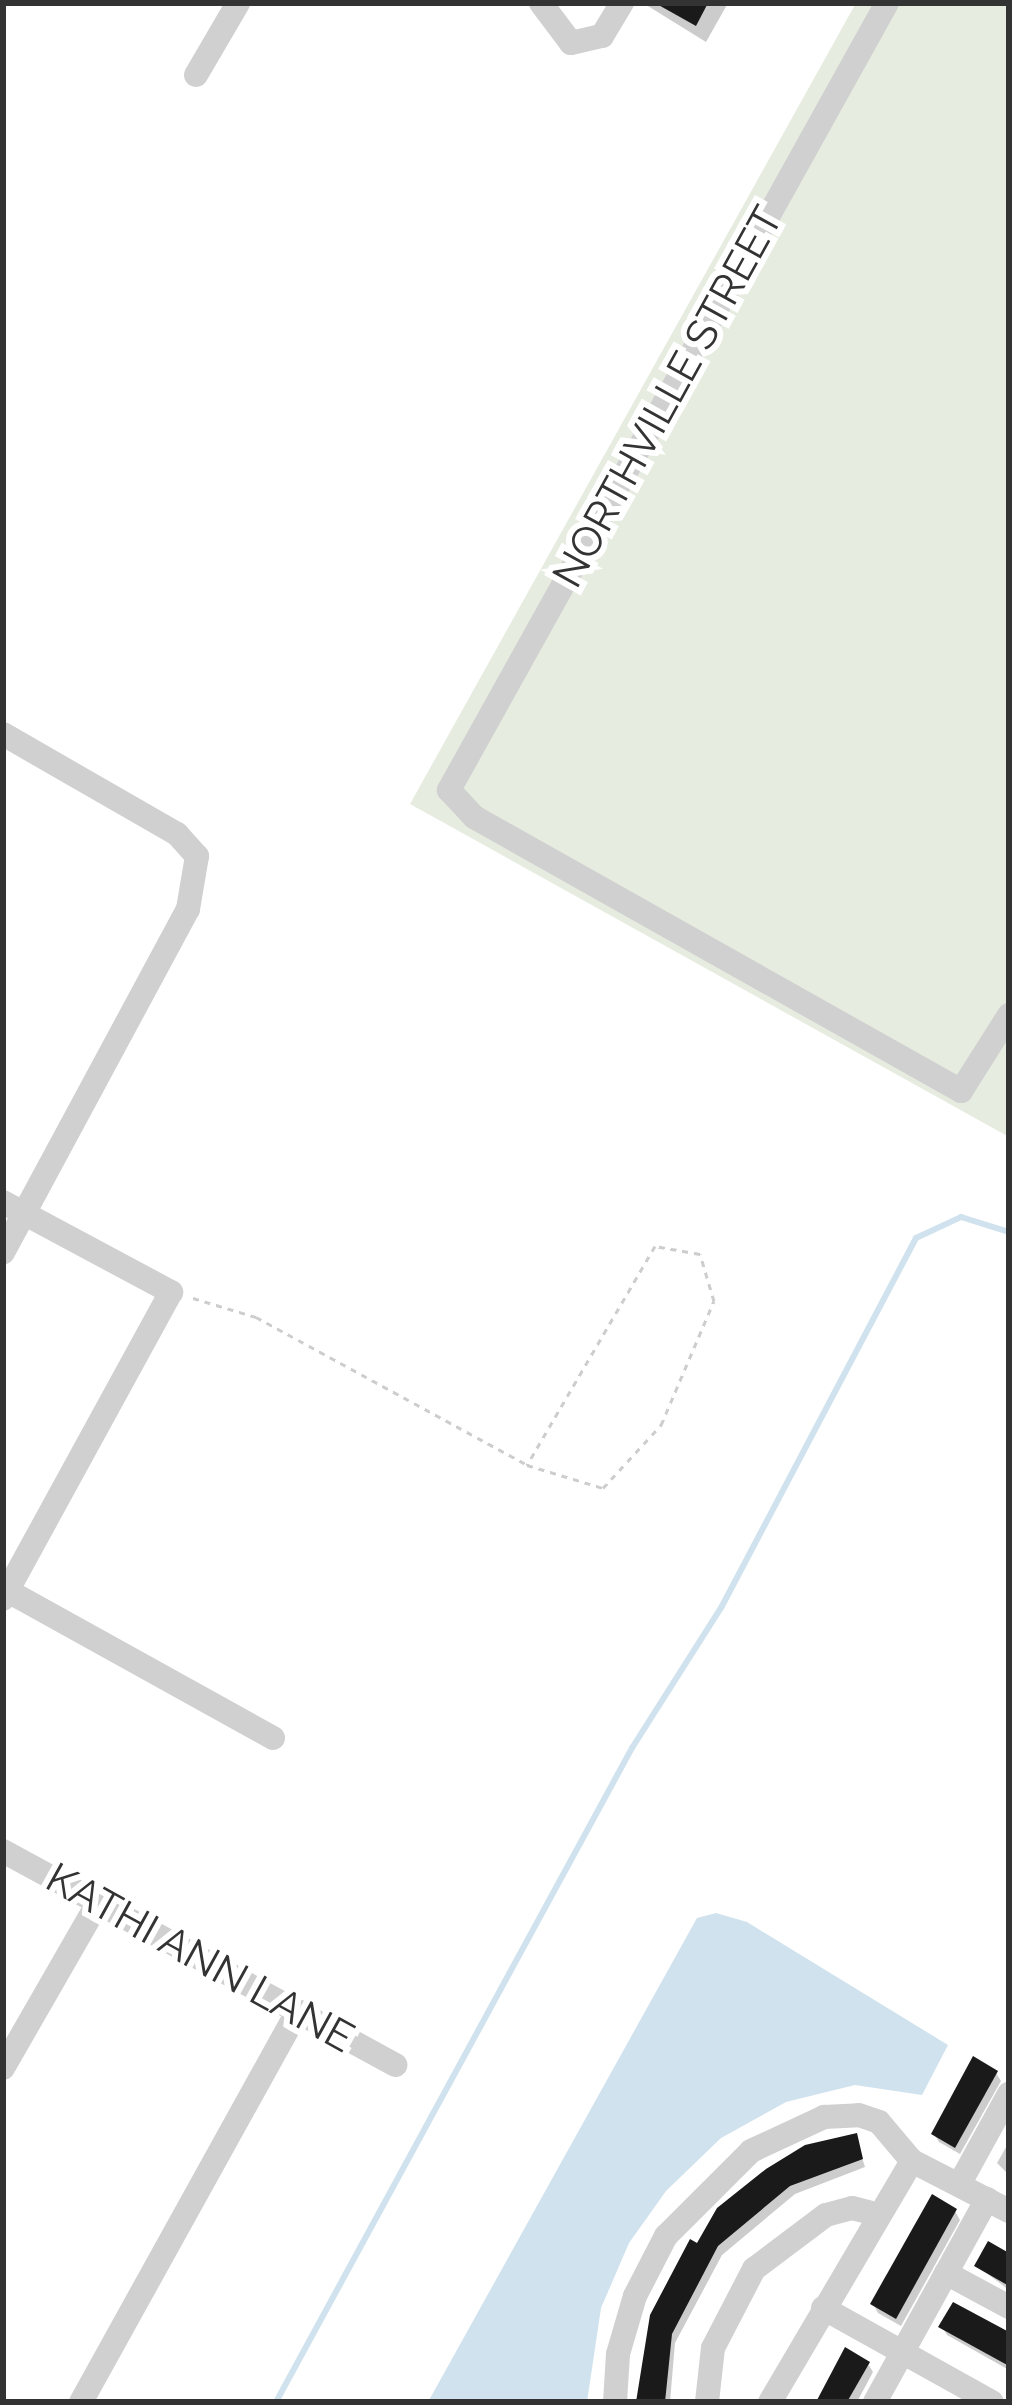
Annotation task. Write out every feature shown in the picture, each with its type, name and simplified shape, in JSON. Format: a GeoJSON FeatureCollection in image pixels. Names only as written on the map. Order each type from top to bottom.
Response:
{"type":"FeatureCollection","features":[{"type":"Feature","properties":{"kind":"street"},"geometry":{"type":"LineString","coordinates":[[196,75],[238,3]]}},
{"type":"Feature","properties":{"kind":"street"},"geometry":{"type":"LineString","coordinates":[[541,3],[571,43],[602,36],[622,3]]}},
{"type":"Feature","properties":{"kind":"street","name":"NORTHVILLE STREET"},"geometry":{"type":"LineString","coordinates":[[886,3],[449,790],[474,817],[961,1091],[1009,1015]]}},
{"type":"Feature","properties":{"kind":"street"},"geometry":{"type":"LineString","coordinates":[[3,734],[177,834],[197,856],[197,885],[179,928],[13,1208],[3,1252]]}},
{"type":"Feature","properties":{"kind":"street"},"geometry":{"type":"LineString","coordinates":[[13,1208],[171,1292],[5,1595],[272,1738]]}},
{"type":"Feature","properties":{"kind":"street","name":"KATHI ANN LANE"},"geometry":{"type":"LineString","coordinates":[[3,1851],[396,2065]]}},
{"type":"Feature","properties":{"kind":"street"},"geometry":{"type":"LineString","coordinates":[[3,2068],[98,1903]]}},
{"type":"Feature","properties":{"kind":"street"},"geometry":{"type":"LineString","coordinates":[[81,2402],[298,2011]]}},
{"type":"Feature","properties":{"kind":"street"},"geometry":{"type":"LineString","coordinates":[[960,2183],[1009,2094]]}},
{"type":"Feature","properties":{"kind":"street"},"geometry":{"type":"LineString","coordinates":[[615,2402],[617,2354],[666,2236],[752,2151],[824,2117],[859,2115],[879,2122],[912,2161],[998,2205],[946,2273],[875,2402]]}},
{"type":"Feature","properties":{"kind":"street"},"geometry":{"type":"LineString","coordinates":[[770,2402],[876,2214],[912,2161]]}},
{"type":"Feature","properties":{"kind":"street"},"geometry":{"type":"LineString","coordinates":[[707,2402],[713,2348],[754,2270],[826,2216],[851,2208],[876,2214]]}},
{"type":"Feature","properties":{"kind":"street"},"geometry":{"type":"LineString","coordinates":[[946,2273],[1009,2307]]}},
{"type":"Feature","properties":{"kind":"street"},"geometry":{"type":"LineString","coordinates":[[823,2308],[992,2402]]}},
{"type":"Feature","properties":{"kind":"path"},"geometry":{"type":"LineString","coordinates":[[171,1292],[256,1317],[527,1465],[603,1488],[661,1424],[714,1301],[700,1254],[655,1246],[527,1465]]}},
{"type":"Feature","properties":{"kind":"shaded area"},"geometry":{"type":"Polygon","coordinates":[[[856,3],[1009,3],[1009,1137],[410,804],[856,3]]]}},
{"type":"Feature","properties":{"kind":"water"},"geometry":{"type":"Polygon","coordinates":[[[716,1913],[747,1922],[948,2045],[922,2095],[855,2085],[786,2102],[721,2138],[666,2191],[629,2243],[601,2308],[587,2402],[428,2402],[697,1918],[716,1913]]]}},
{"type":"Feature","properties":{"kind":"building"},"geometry":{"type":"Polygon","coordinates":[[[655,3],[708,3],[696,26],[655,3]]]}},
{"type":"Feature","properties":{"kind":"building"},"geometry":{"type":"Polygon","coordinates":[[[973,2056],[998,2071],[955,2148],[931,2134],[973,2056]]]}},
{"type":"Feature","properties":{"kind":"building"},"geometry":{"type":"Polygon","coordinates":[[[857,2133],[863,2159],[790,2186],[718,2246],[672,2334],[665,2402],[636,2402],[650,2315],[690,2239],[697,2243],[717,2208],[766,2169],[805,2145],[857,2133]]]}},
{"type":"Feature","properties":{"kind":"building"},"geometry":{"type":"Polygon","coordinates":[[[932,2194],[957,2209],[896,2319],[870,2304],[932,2194]]]}},
{"type":"Feature","properties":{"kind":"building"},"geometry":{"type":"Polygon","coordinates":[[[988,2241],[1009,2253],[1009,2286],[974,2266],[988,2241]]]}},
{"type":"Feature","properties":{"kind":"building"},"geometry":{"type":"Polygon","coordinates":[[[953,2302],[1009,2332],[1009,2366],[938,2327],[953,2302]]]}},
{"type":"Feature","properties":{"kind":"building"},"geometry":{"type":"Polygon","coordinates":[[[845,2347],[870,2362],[847,2402],[816,2402],[845,2347]]]}},
{"type":"Feature","properties":{"kind":"waterway"},"geometry":{"type":"LineString","coordinates":[[276,2402],[632,1748],[722,1606],[916,1238],[961,1217],[1009,1232]]}}]}
